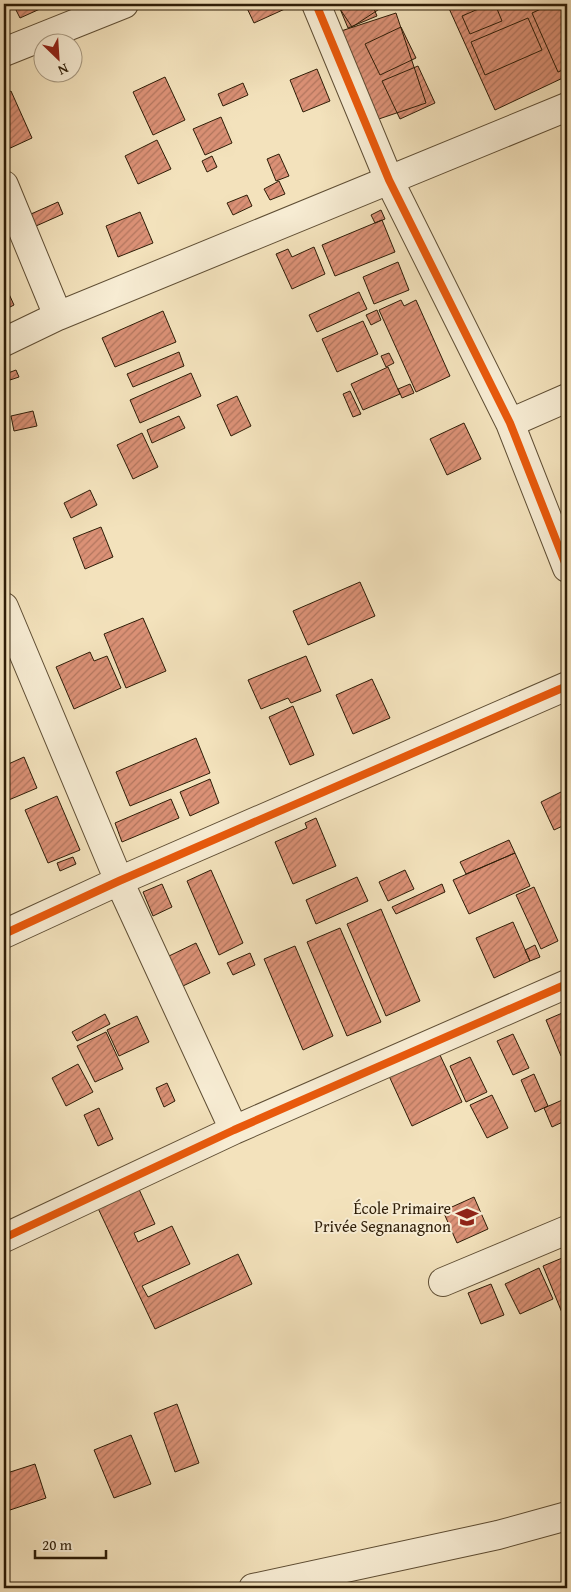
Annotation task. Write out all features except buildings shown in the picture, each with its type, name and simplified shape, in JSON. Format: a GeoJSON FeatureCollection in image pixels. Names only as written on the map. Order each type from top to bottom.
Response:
{"type":"FeatureCollection","features":[{"type":"Feature","properties":{"kind":"street"},"geometry":{"type":"LineString","coordinates":[[4,52],[124,4]]}},
{"type":"Feature","properties":{"kind":"street"},"geometry":{"type":"LineString","coordinates":[[316,4],[389,180],[510,423],[567,568]]}},
{"type":"Feature","properties":{"kind":"street"},"geometry":{"type":"LineString","coordinates":[[4,342],[58,316],[567,107]]}},
{"type":"Feature","properties":{"kind":"street"},"geometry":{"type":"LineString","coordinates":[[4,185],[58,316]]}},
{"type":"Feature","properties":{"kind":"street"},"geometry":{"type":"LineString","coordinates":[[510,423],[567,398]]}},
{"type":"Feature","properties":{"kind":"street"},"geometry":{"type":"LineString","coordinates":[[4,607],[119,881],[234,1130]]}},
{"type":"Feature","properties":{"kind":"street"},"geometry":{"type":"LineString","coordinates":[[4,934],[119,881],[567,686]]}},
{"type":"Feature","properties":{"kind":"street"},"geometry":{"type":"LineString","coordinates":[[4,1238],[234,1130],[567,984]]}},
{"type":"Feature","properties":{"kind":"street"},"geometry":{"type":"LineString","coordinates":[[443,1282],[567,1230]]}},
{"type":"Feature","properties":{"kind":"street"},"geometry":{"type":"LineString","coordinates":[[253,1588],[498,1535],[567,1516]]}},
{"type":"Feature","properties":{"kind":"cycle path"},"geometry":{"type":"LineString","coordinates":[[316,4],[389,180],[510,423],[567,568]]}},
{"type":"Feature","properties":{"kind":"cycle path"},"geometry":{"type":"LineString","coordinates":[[4,934],[119,881],[567,686]]}},
{"type":"Feature","properties":{"kind":"cycle path"},"geometry":{"type":"LineString","coordinates":[[4,1238],[234,1130],[567,984]]}},
{"type":"Feature","properties":{"kind":"place","name":"École Primaire Privée Segnanagnon"},"geometry":{"type":"Point","coordinates":[467,1217]}}]}
